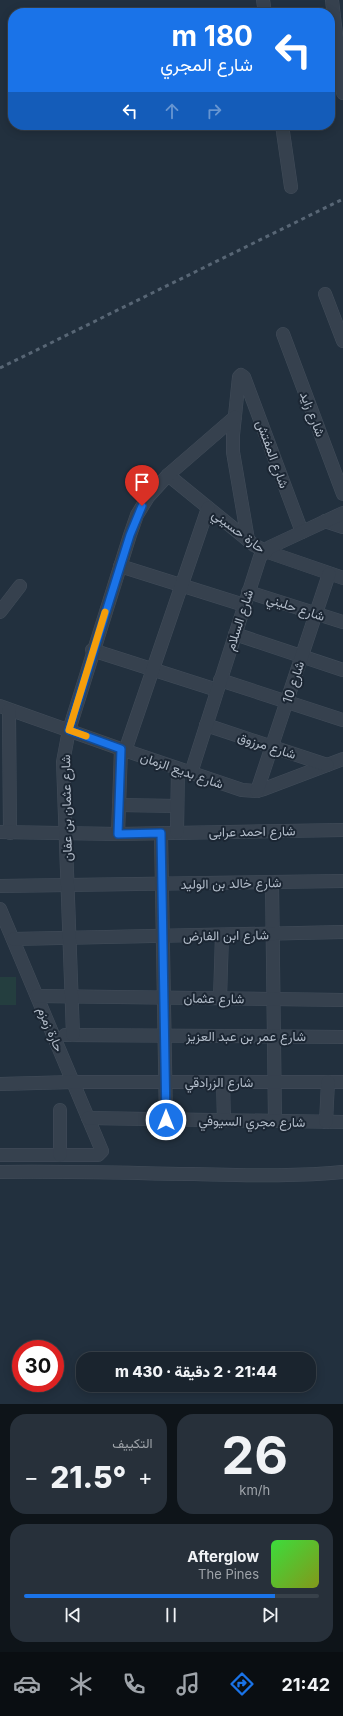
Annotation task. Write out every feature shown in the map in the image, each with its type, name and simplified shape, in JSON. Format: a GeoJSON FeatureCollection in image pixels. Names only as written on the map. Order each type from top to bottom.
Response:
{"type":"FeatureCollection","features":[{"type":"Feature","properties":{"kind":"street"},"geometry":{"type":"LineString","coordinates":[[335,38],[337,63],[343,93]]}},
{"type":"Feature","properties":{"kind":"street"},"geometry":{"type":"LineString","coordinates":[[283,130],[291,187]]}},
{"type":"Feature","properties":{"kind":"street"},"geometry":{"type":"LineString","coordinates":[[325,294],[343,341]]}},
{"type":"Feature","properties":{"kind":"street","name":"شارع زايد"},"geometry":{"type":"LineString","coordinates":[[283,334],[343,494]]}},
{"type":"Feature","properties":{"kind":"street","name":"شارع المفتش"},"geometry":{"type":"LineString","coordinates":[[235,417],[239,377],[241,375],[244,377],[302,532]]}},
{"type":"Feature","properties":{"kind":"street"},"geometry":{"type":"LineString","coordinates":[[235,417],[233,446],[234,469],[248,540]]}},
{"type":"Feature","properties":{"kind":"street","name":"شارع عثمان بن عفان"},"geometry":{"type":"LineString","coordinates":[[73,1035],[63,762],[69,730],[92,650],[131,530],[140,511],[148,497],[168,475],[235,417]]}},
{"type":"Feature","properties":{"kind":"street","name":"حارة حسيني"},"geometry":{"type":"LineString","coordinates":[[168,475],[265,552],[343,578]]}},
{"type":"Feature","properties":{"kind":"street"},"geometry":{"type":"LineString","coordinates":[[118,834],[123,750],[153,670],[208,508]]}},
{"type":"Feature","properties":{"kind":"street"},"geometry":{"type":"LineString","coordinates":[[265,552],[302,532],[343,513]]}},
{"type":"Feature","properties":{"kind":"street"},"geometry":{"type":"LineString","coordinates":[[325,521],[343,526]]}},
{"type":"Feature","properties":{"kind":"street","name":"شارع السلام"},"geometry":{"type":"LineString","coordinates":[[191,773],[257,563],[265,552]]}},
{"type":"Feature","properties":{"kind":"street"},"geometry":{"type":"LineString","coordinates":[[120,566],[244,605]]}},
{"type":"Feature","properties":{"kind":"street","name":"شارع 10"},"geometry":{"type":"LineString","coordinates":[[257,791],[329,574]]}},
{"type":"Feature","properties":{"kind":"street"},"geometry":{"type":"LineString","coordinates":[[0,612],[20,586]]}},
{"type":"Feature","properties":{"kind":"street","name":"شارع حليني"},"geometry":{"type":"LineString","coordinates":[[248,592],[343,622]]}},
{"type":"Feature","properties":{"kind":"street"},"geometry":{"type":"LineString","coordinates":[[235,634],[343,670]]}},
{"type":"Feature","properties":{"kind":"street"},"geometry":{"type":"LineString","coordinates":[[92,650],[153,670],[287,702],[343,720]]}},
{"type":"Feature","properties":{"kind":"street"},"geometry":{"type":"LineString","coordinates":[[5,708],[5,832]]}},
{"type":"Feature","properties":{"kind":"street","name":"شارع بديع الزمان"},"geometry":{"type":"LineString","coordinates":[[5,708],[235,788],[257,791],[343,759]]}},
{"type":"Feature","properties":{"kind":"street","name":"شارع مرزوق"},"geometry":{"type":"LineString","coordinates":[[206,725],[327,765]]}},
{"type":"Feature","properties":{"kind":"street"},"geometry":{"type":"LineString","coordinates":[[177,832],[178,769]]}},
{"type":"Feature","properties":{"kind":"street"},"geometry":{"type":"LineString","coordinates":[[119,805],[178,806]]}},
{"type":"Feature","properties":{"kind":"street","name":"شارع احمد عرابى"},"geometry":{"type":"LineString","coordinates":[[5,832],[118,834],[343,830]]}},
{"type":"Feature","properties":{"kind":"street"},"geometry":{"type":"LineString","coordinates":[[161,833],[166,1120]]}},
{"type":"Feature","properties":{"kind":"street"},"geometry":{"type":"LineString","coordinates":[[272,882],[275,1121]]}},
{"type":"Feature","properties":{"kind":"street","name":"شارع خالد بن الوليد"},"geometry":{"type":"LineString","coordinates":[[0,886],[343,882]]}},
{"type":"Feature","properties":{"kind":"street","name":"حارة زمزم"},"geometry":{"type":"LineString","coordinates":[[0,909],[3,925],[13,940],[101,1149],[101,1154],[98,1155],[60,1155]]}},
{"type":"Feature","properties":{"kind":"street","name":"شارع ابن الفارض"},"geometry":{"type":"LineString","coordinates":[[13,940],[343,932]]}},
{"type":"Feature","properties":{"kind":"street"},"geometry":{"type":"LineString","coordinates":[[220,998],[222,935]]}},
{"type":"Feature","properties":{"kind":"street","name":"شارع عثمان"},"geometry":{"type":"LineString","coordinates":[[37,996],[343,1000]]}},
{"type":"Feature","properties":{"kind":"street","name":"شارع عمر بن عبد العزيز"},"geometry":{"type":"LineString","coordinates":[[53,1035],[343,1037]]}},
{"type":"Feature","properties":{"kind":"street","name":"شارع الزرادقي"},"geometry":{"type":"LineString","coordinates":[[0,1084],[73,1082],[343,1082]]}},
{"type":"Feature","properties":{"kind":"street"},"geometry":{"type":"LineString","coordinates":[[223,1082],[224,1121]]}},
{"type":"Feature","properties":{"kind":"street"},"geometry":{"type":"LineString","coordinates":[[326,1122],[328,1082]]}},
{"type":"Feature","properties":{"kind":"street"},"geometry":{"type":"LineString","coordinates":[[0,1155],[60,1155],[60,1110]]}},
{"type":"Feature","properties":{"kind":"street","name":"شارع مجري السيوفي"},"geometry":{"type":"LineString","coordinates":[[88,1118],[343,1122]]}},
{"type":"Feature","properties":{"kind":"street"},"geometry":{"type":"LineString","coordinates":[[0,1172],[315,1175],[343,1172]]}},
{"type":"Feature","properties":{"kind":"green space"},"geometry":{"type":"Polygon","coordinates":[[[0,977],[16,977],[16,1005],[0,1005],[0,977]]]}},
{"type":"Feature","properties":{"kind":"railway"},"geometry":{"type":"LineString","coordinates":[[0,368],[343,199]]}},
{"type":"Feature","properties":{"kind":"slow traffic"},"geometry":{"type":"LineString","coordinates":[[86,736],[69,730],[92,650],[105,612]]}},
{"type":"Feature","properties":{"kind":"route"},"geometry":{"type":"LineString","coordinates":[[142,506],[133,525],[92,650],[69,730],[121,749],[118,834],[161,833],[166,1120]]}}]}
